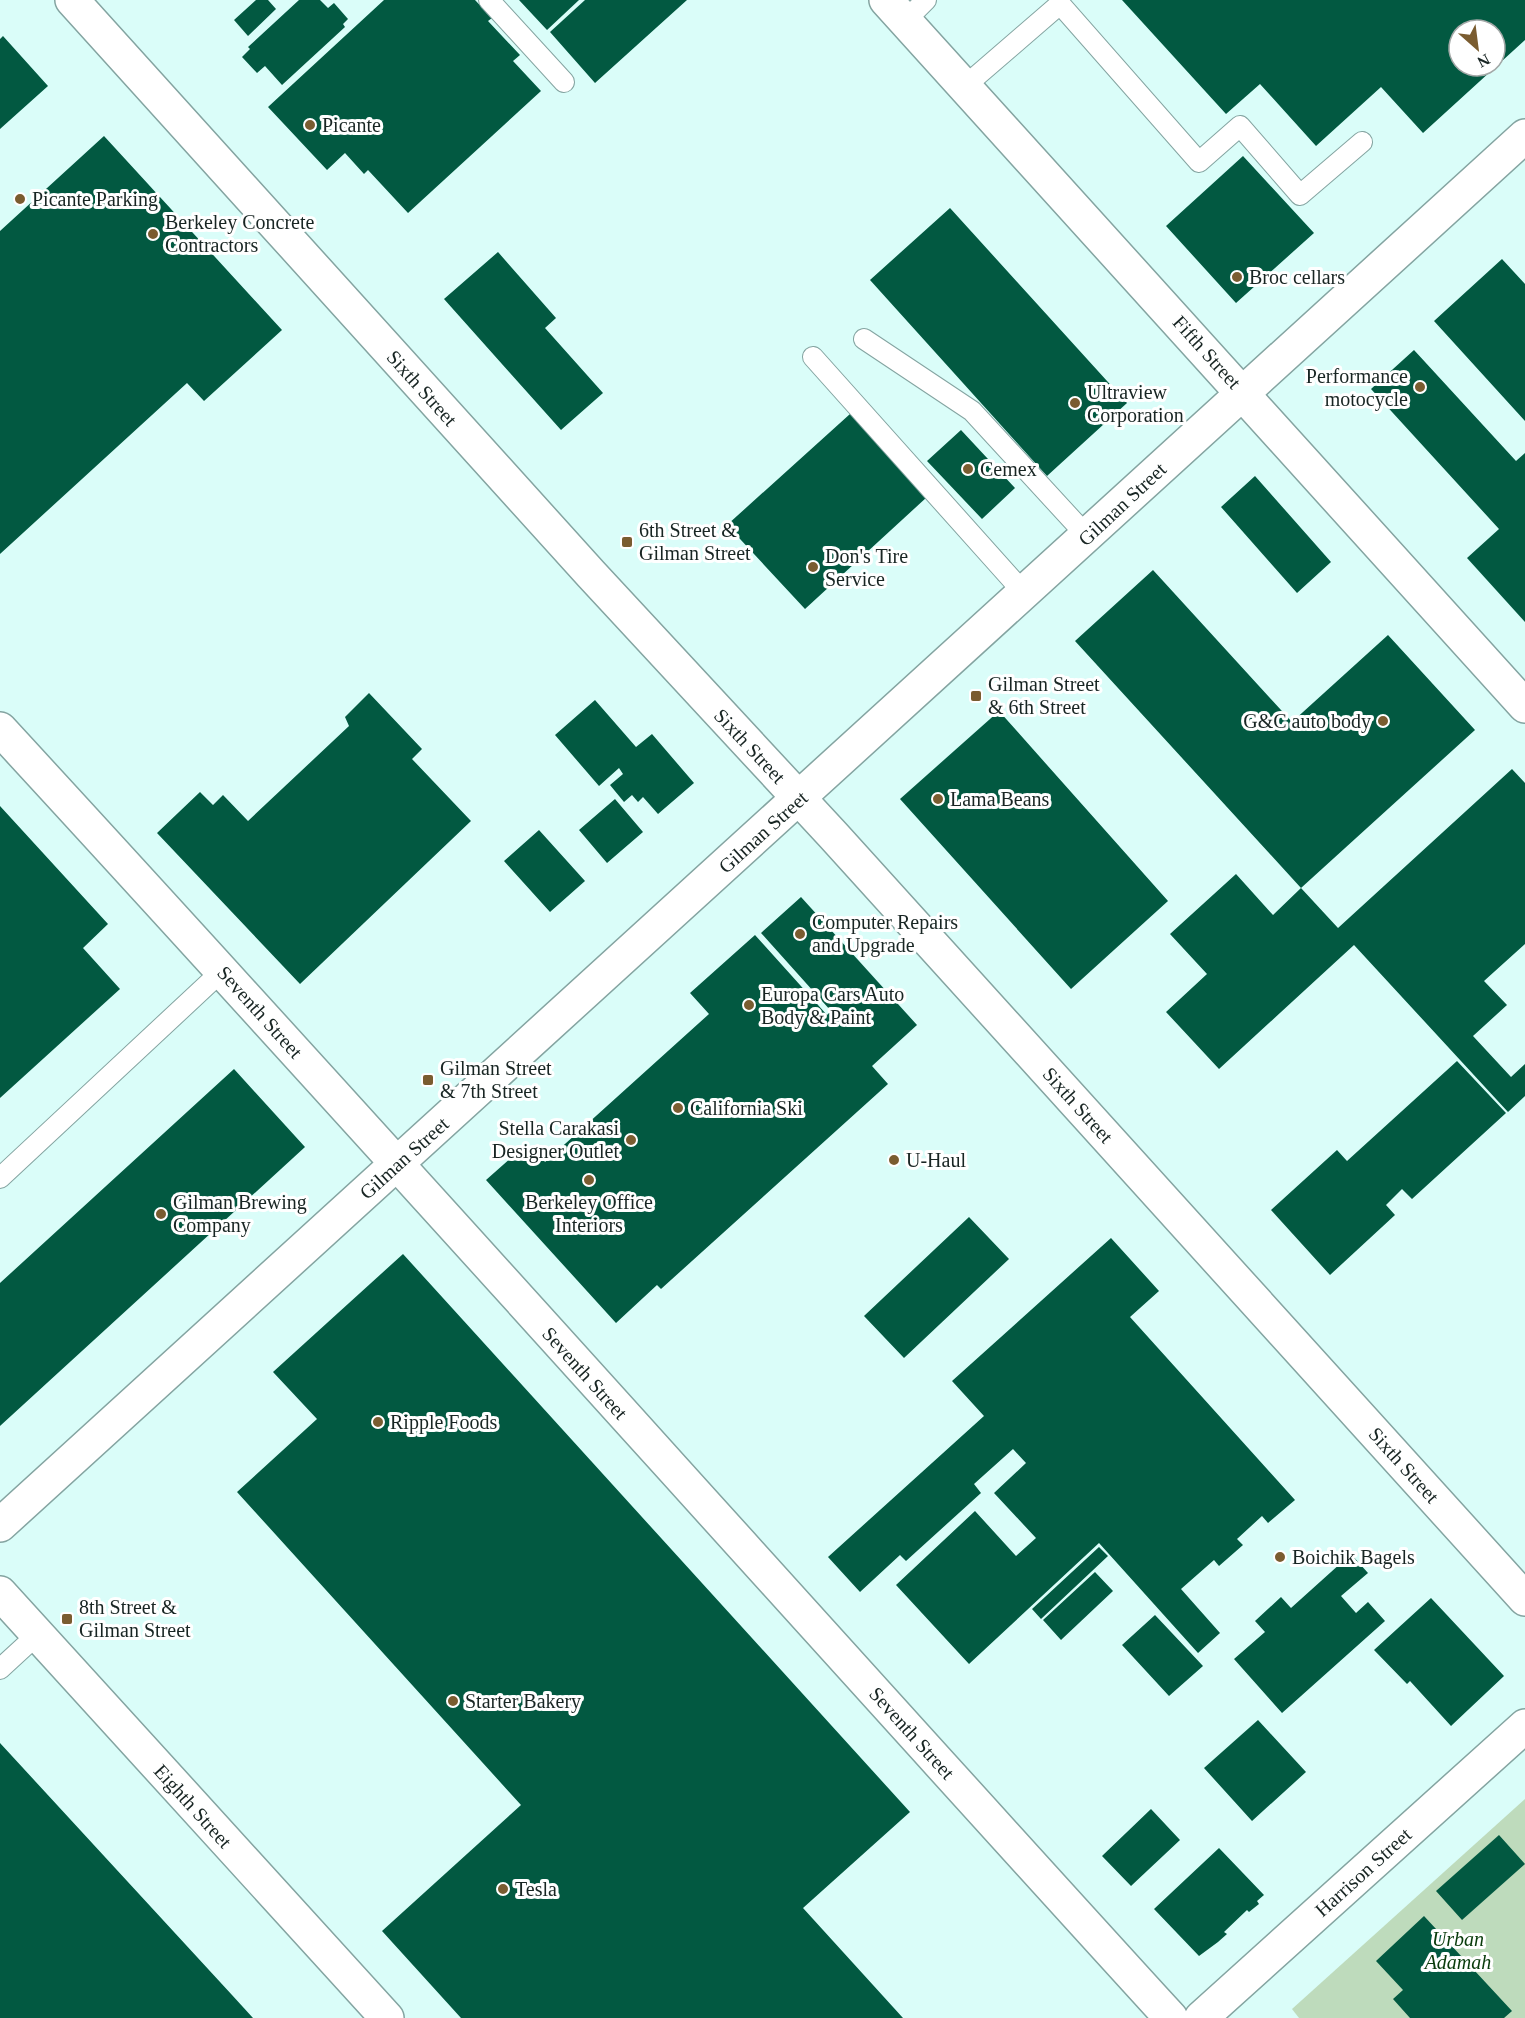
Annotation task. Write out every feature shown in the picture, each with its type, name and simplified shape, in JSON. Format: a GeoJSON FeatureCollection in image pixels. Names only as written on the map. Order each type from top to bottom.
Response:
{"type":"FeatureCollection","features":[{"type":"Feature","properties":{"kind":"street","name":"Sixth Street"},"geometry":{"type":"LineString","coordinates":[[72,0],[591,574],[799,799],[1525,1599]]}},
{"type":"Feature","properties":{"kind":"street","name":"Fifth Street"},"geometry":{"type":"LineString","coordinates":[[906,7],[965,86],[1525,706]]}},
{"type":"Feature","properties":{"kind":"street","name":"Gilman Street"},"geometry":{"type":"LineString","coordinates":[[0,1526],[1525,136]]}},
{"type":"Feature","properties":{"kind":"street","name":"Seventh Street"},"geometry":{"type":"LineString","coordinates":[[0,729],[223,970],[1171,2018]]}},
{"type":"Feature","properties":{"kind":"street","name":"Eighth Street"},"geometry":{"type":"LineString","coordinates":[[0,1593],[387,2018]]}},
{"type":"Feature","properties":{"kind":"street","name":"Harrison Street"},"geometry":{"type":"LineString","coordinates":[[1201,2018],[1525,1726]]}},
{"type":"Feature","properties":{"kind":"lane"},"geometry":{"type":"LineString","coordinates":[[489,0],[564,82]]}},
{"type":"Feature","properties":{"kind":"lane"},"geometry":{"type":"LineString","coordinates":[[965,86],[1060,4],[1199,162],[1240,126],[1300,195],[1362,142]]}},
{"type":"Feature","properties":{"kind":"lane"},"geometry":{"type":"LineString","coordinates":[[864,339],[972,411],[1087,536]]}},
{"type":"Feature","properties":{"kind":"lane"},"geometry":{"type":"LineString","coordinates":[[813,357],[1024,593]]}},
{"type":"Feature","properties":{"kind":"lane"},"geometry":{"type":"LineString","coordinates":[[0,1178],[223,970]]}},
{"type":"Feature","properties":{"kind":"lane"},"geometry":{"type":"LineString","coordinates":[[0,1669],[38,1634]]}},
{"type":"Feature","properties":{"kind":"green space","name":"Urban Adamah"},"geometry":{"type":"Polygon","coordinates":[[[1525,1799],[1525,2018],[1299,2018],[1292,2009],[1525,1799]]]}},
{"type":"Feature","properties":{"kind":"building"},"geometry":{"type":"Polygon","coordinates":[[[256,0],[268,0],[276,9],[248,36],[234,20],[256,0]]]}},
{"type":"Feature","properties":{"kind":"building"},"geometry":{"type":"Polygon","coordinates":[[[299,0],[320,0],[328,8],[334,3],[348,19],[343,24],[345,27],[282,85],[265,66],[257,73],[242,57],[250,49],[248,47],[299,0]]]}},
{"type":"Feature","properties":{"kind":"building"},"geometry":{"type":"Polygon","coordinates":[[[384,0],[475,0],[492,18],[488,21],[520,55],[513,61],[541,91],[408,213],[368,170],[364,174],[345,153],[327,170],[268,107],[384,0]]]}},
{"type":"Feature","properties":{"kind":"building"},"geometry":{"type":"Polygon","coordinates":[[[519,0],[579,0],[547,30],[519,0]]]}},
{"type":"Feature","properties":{"kind":"building"},"geometry":{"type":"Polygon","coordinates":[[[585,0],[687,0],[595,83],[550,32],[585,0]]]}},
{"type":"Feature","properties":{"kind":"building"},"geometry":{"type":"Polygon","coordinates":[[[1122,0],[1525,0],[1525,40],[1507,56],[1507,18],[1447,18],[1447,78],[1483,78],[1423,133],[1381,87],[1316,146],[1260,84],[1226,114],[1122,0]]]}},
{"type":"Feature","properties":{"kind":"building"},"geometry":{"type":"Polygon","coordinates":[[[3,36],[48,86],[0,129],[0,39],[3,36]]]}},
{"type":"Feature","properties":{"kind":"building"},"geometry":{"type":"Polygon","coordinates":[[[104,136],[282,330],[204,401],[187,383],[0,554],[0,231],[104,136]]]}},
{"type":"Feature","properties":{"kind":"building"},"geometry":{"type":"Polygon","coordinates":[[[1243,156],[1314,233],[1236,303],[1166,226],[1243,156]]]}},
{"type":"Feature","properties":{"kind":"building"},"geometry":{"type":"Polygon","coordinates":[[[950,208],[1127,403],[1047,476],[870,280],[950,208]]]}},
{"type":"Feature","properties":{"kind":"building"},"geometry":{"type":"Polygon","coordinates":[[[498,252],[556,318],[545,328],[603,393],[561,430],[444,299],[498,252]]]}},
{"type":"Feature","properties":{"kind":"building"},"geometry":{"type":"Polygon","coordinates":[[[1502,259],[1525,284],[1525,421],[1434,321],[1502,259]]]}},
{"type":"Feature","properties":{"kind":"building"},"geometry":{"type":"Polygon","coordinates":[[[1414,350],[1516,461],[1525,453],[1525,622],[1467,558],[1499,529],[1371,389],[1414,350]]]}},
{"type":"Feature","properties":{"kind":"building"},"geometry":{"type":"Polygon","coordinates":[[[850,414],[927,497],[805,609],[727,525],[850,414]]]}},
{"type":"Feature","properties":{"kind":"building"},"geometry":{"type":"Polygon","coordinates":[[[961,430],[1015,488],[982,519],[927,461],[961,430]]]}},
{"type":"Feature","properties":{"kind":"building"},"geometry":{"type":"Polygon","coordinates":[[[1255,476],[1331,562],[1297,593],[1221,507],[1255,476]]]}},
{"type":"Feature","properties":{"kind":"building"},"geometry":{"type":"Polygon","coordinates":[[[1153,570],[1292,722],[1388,635],[1475,730],[1301,888],[1075,641],[1153,570]]]}},
{"type":"Feature","properties":{"kind":"building"},"geometry":{"type":"Polygon","coordinates":[[[369,693],[422,749],[412,759],[471,821],[300,984],[157,833],[200,792],[213,805],[223,795],[248,821],[349,726],[345,717],[369,693]]]}},
{"type":"Feature","properties":{"kind":"building"},"geometry":{"type":"Polygon","coordinates":[[[595,700],[636,747],[652,734],[694,783],[658,814],[643,797],[638,802],[632,795],[624,802],[610,785],[623,774],[619,768],[599,786],[555,735],[595,700]]]}},
{"type":"Feature","properties":{"kind":"building"},"geometry":{"type":"Polygon","coordinates":[[[999,711],[1168,901],[1071,989],[900,799],[999,711]]]}},
{"type":"Feature","properties":{"kind":"building"},"geometry":{"type":"Polygon","coordinates":[[[1512,769],[1525,783],[1525,944],[1484,981],[1507,1005],[1473,1036],[1511,1077],[1525,1064],[1525,1096],[1508,1112],[1354,945],[1219,1069],[1166,1012],[1207,974],[1170,934],[1236,874],[1273,915],[1301,888],[1338,928],[1512,769]]]}},
{"type":"Feature","properties":{"kind":"building"},"geometry":{"type":"Polygon","coordinates":[[[615,799],[643,832],[607,863],[579,830],[615,799]]]}},
{"type":"Feature","properties":{"kind":"building"},"geometry":{"type":"Polygon","coordinates":[[[0,806],[108,924],[83,948],[120,989],[0,1098],[0,806]]]}},
{"type":"Feature","properties":{"kind":"building"},"geometry":{"type":"Polygon","coordinates":[[[539,830],[585,881],[550,912],[504,861],[539,830]]]}},
{"type":"Feature","properties":{"kind":"building"},"geometry":{"type":"Polygon","coordinates":[[[801,897],[917,1025],[872,1066],[888,1084],[661,1289],[657,1285],[616,1323],[486,1180],[522,1148],[536,1163],[542,1158],[545,1162],[709,1014],[690,993],[755,935],[827,1015],[831,1011],[761,933],[801,897]]]}},
{"type":"Feature","properties":{"kind":"building"},"geometry":{"type":"Polygon","coordinates":[[[1457,1061],[1506,1113],[1412,1199],[1402,1189],[1386,1205],[1395,1215],[1330,1275],[1271,1210],[1337,1150],[1347,1161],[1457,1061]]]}},
{"type":"Feature","properties":{"kind":"building"},"geometry":{"type":"Polygon","coordinates":[[[234,1069],[305,1147],[0,1426],[0,1283],[234,1069]]]}},
{"type":"Feature","properties":{"kind":"building"},"geometry":{"type":"Polygon","coordinates":[[[969,1217],[1009,1259],[904,1358],[864,1316],[969,1217]]]}},
{"type":"Feature","properties":{"kind":"building"},"geometry":{"type":"Polygon","coordinates":[[[1111,1238],[1159,1291],[1130,1317],[1295,1500],[1268,1523],[1262,1516],[1237,1539],[1243,1545],[1219,1566],[1214,1560],[1181,1589],[1220,1633],[1198,1653],[1099,1543],[969,1664],[896,1585],[975,1511],[1016,1556],[1036,1538],[994,1493],[1026,1463],[1013,1449],[974,1484],[981,1493],[906,1561],[900,1555],[860,1592],[828,1557],[984,1416],[952,1381],[1111,1238]]]}},
{"type":"Feature","properties":{"kind":"building"},"geometry":{"type":"Polygon","coordinates":[[[403,1254],[910,1812],[803,1908],[903,2018],[461,2018],[382,1931],[521,1805],[237,1492],[317,1419],[273,1372],[403,1254]]]}},
{"type":"Feature","properties":{"kind":"building"},"geometry":{"type":"Polygon","coordinates":[[[1099,1547],[1108,1556],[1041,1619],[1032,1609],[1099,1547]]]}},
{"type":"Feature","properties":{"kind":"building"},"geometry":{"type":"Polygon","coordinates":[[[1351,1554],[1368,1573],[1341,1596],[1356,1613],[1368,1602],[1385,1621],[1282,1713],[1234,1659],[1265,1632],[1255,1621],[1281,1597],[1291,1608],[1351,1554]]]}},
{"type":"Feature","properties":{"kind":"building"},"geometry":{"type":"Polygon","coordinates":[[[1095,1572],[1113,1591],[1061,1640],[1043,1620],[1095,1572]]]}},
{"type":"Feature","properties":{"kind":"building"},"geometry":{"type":"Polygon","coordinates":[[[1431,1598],[1504,1676],[1451,1726],[1410,1681],[1407,1684],[1374,1650],[1431,1598]]]}},
{"type":"Feature","properties":{"kind":"building"},"geometry":{"type":"Polygon","coordinates":[[[1155,1615],[1203,1666],[1169,1696],[1122,1645],[1155,1615]]]}},
{"type":"Feature","properties":{"kind":"building"},"geometry":{"type":"Polygon","coordinates":[[[1258,1720],[1306,1772],[1252,1821],[1204,1768],[1258,1720]]]}},
{"type":"Feature","properties":{"kind":"building"},"geometry":{"type":"Polygon","coordinates":[[[0,1743],[232,1995],[253,2018],[0,2018],[0,1743]]]}},
{"type":"Feature","properties":{"kind":"building"},"geometry":{"type":"Polygon","coordinates":[[[1151,1809],[1180,1840],[1131,1886],[1102,1856],[1151,1809]]]}},
{"type":"Feature","properties":{"kind":"building"},"geometry":{"type":"Polygon","coordinates":[[[1499,1835],[1525,1864],[1462,1920],[1436,1891],[1499,1835]]]}},
{"type":"Feature","properties":{"kind":"building"},"geometry":{"type":"Polygon","coordinates":[[[1219,1848],[1264,1895],[1257,1901],[1259,1904],[1249,1912],[1247,1910],[1224,1932],[1227,1934],[1199,1956],[1154,1909],[1219,1848]]]}},
{"type":"Feature","properties":{"kind":"building"},"geometry":{"type":"Polygon","coordinates":[[[1424,1916],[1512,2011],[1504,2018],[1410,2018],[1393,1999],[1403,1990],[1376,1961],[1424,1916]]]}},
{"type":"Feature","properties":{"kind":"place","name":"Picante"},"geometry":{"type":"Point","coordinates":[310,125]}},
{"type":"Feature","properties":{"kind":"place","name":"Picante Parking"},"geometry":{"type":"Point","coordinates":[20,199]}},
{"type":"Feature","properties":{"kind":"place","name":"Berkeley Concrete Contractors"},"geometry":{"type":"Point","coordinates":[153,234]}},
{"type":"Feature","properties":{"kind":"place","name":"Broc cellars"},"geometry":{"type":"Point","coordinates":[1237,277]}},
{"type":"Feature","properties":{"kind":"place","name":"Performance motocycle"},"geometry":{"type":"Point","coordinates":[1420,387]}},
{"type":"Feature","properties":{"kind":"place","name":"Ultraview Corporation"},"geometry":{"type":"Point","coordinates":[1075,403]}},
{"type":"Feature","properties":{"kind":"place","name":"Cemex"},"geometry":{"type":"Point","coordinates":[968,469]}},
{"type":"Feature","properties":{"kind":"place","name":"6th Street & Gilman Street"},"geometry":{"type":"Point","coordinates":[627,542]}},
{"type":"Feature","properties":{"kind":"place","name":"Don's Tire Service"},"geometry":{"type":"Point","coordinates":[813,567]}},
{"type":"Feature","properties":{"kind":"place","name":"Gilman Street & 6th Street"},"geometry":{"type":"Point","coordinates":[976,696]}},
{"type":"Feature","properties":{"kind":"place","name":"G&C auto body"},"geometry":{"type":"Point","coordinates":[1383,721]}},
{"type":"Feature","properties":{"kind":"place","name":"Lama Beans"},"geometry":{"type":"Point","coordinates":[938,799]}},
{"type":"Feature","properties":{"kind":"place","name":"Computer Repairs and Upgrade"},"geometry":{"type":"Point","coordinates":[800,934]}},
{"type":"Feature","properties":{"kind":"place","name":"Europa Cars Auto Body & Paint"},"geometry":{"type":"Point","coordinates":[749,1005]}},
{"type":"Feature","properties":{"kind":"place","name":"Gilman Street & 7th Street"},"geometry":{"type":"Point","coordinates":[428,1080]}},
{"type":"Feature","properties":{"kind":"place","name":"California Ski"},"geometry":{"type":"Point","coordinates":[678,1108]}},
{"type":"Feature","properties":{"kind":"place","name":"Stella Carakasi Designer Outlet"},"geometry":{"type":"Point","coordinates":[631,1140]}},
{"type":"Feature","properties":{"kind":"place","name":"U-Haul"},"geometry":{"type":"Point","coordinates":[894,1160]}},
{"type":"Feature","properties":{"kind":"place","name":"Berkeley Office Interiors"},"geometry":{"type":"Point","coordinates":[589,1180]}},
{"type":"Feature","properties":{"kind":"place","name":"Gilman Brewing Company"},"geometry":{"type":"Point","coordinates":[161,1214]}},
{"type":"Feature","properties":{"kind":"place","name":"Ripple Foods"},"geometry":{"type":"Point","coordinates":[378,1422]}},
{"type":"Feature","properties":{"kind":"place","name":"Boichik Bagels"},"geometry":{"type":"Point","coordinates":[1280,1557]}},
{"type":"Feature","properties":{"kind":"place","name":"8th Street & Gilman Street"},"geometry":{"type":"Point","coordinates":[67,1619]}},
{"type":"Feature","properties":{"kind":"place","name":"Starter Bakery"},"geometry":{"type":"Point","coordinates":[453,1701]}},
{"type":"Feature","properties":{"kind":"place","name":"Tesla"},"geometry":{"type":"Point","coordinates":[503,1889]}}]}
